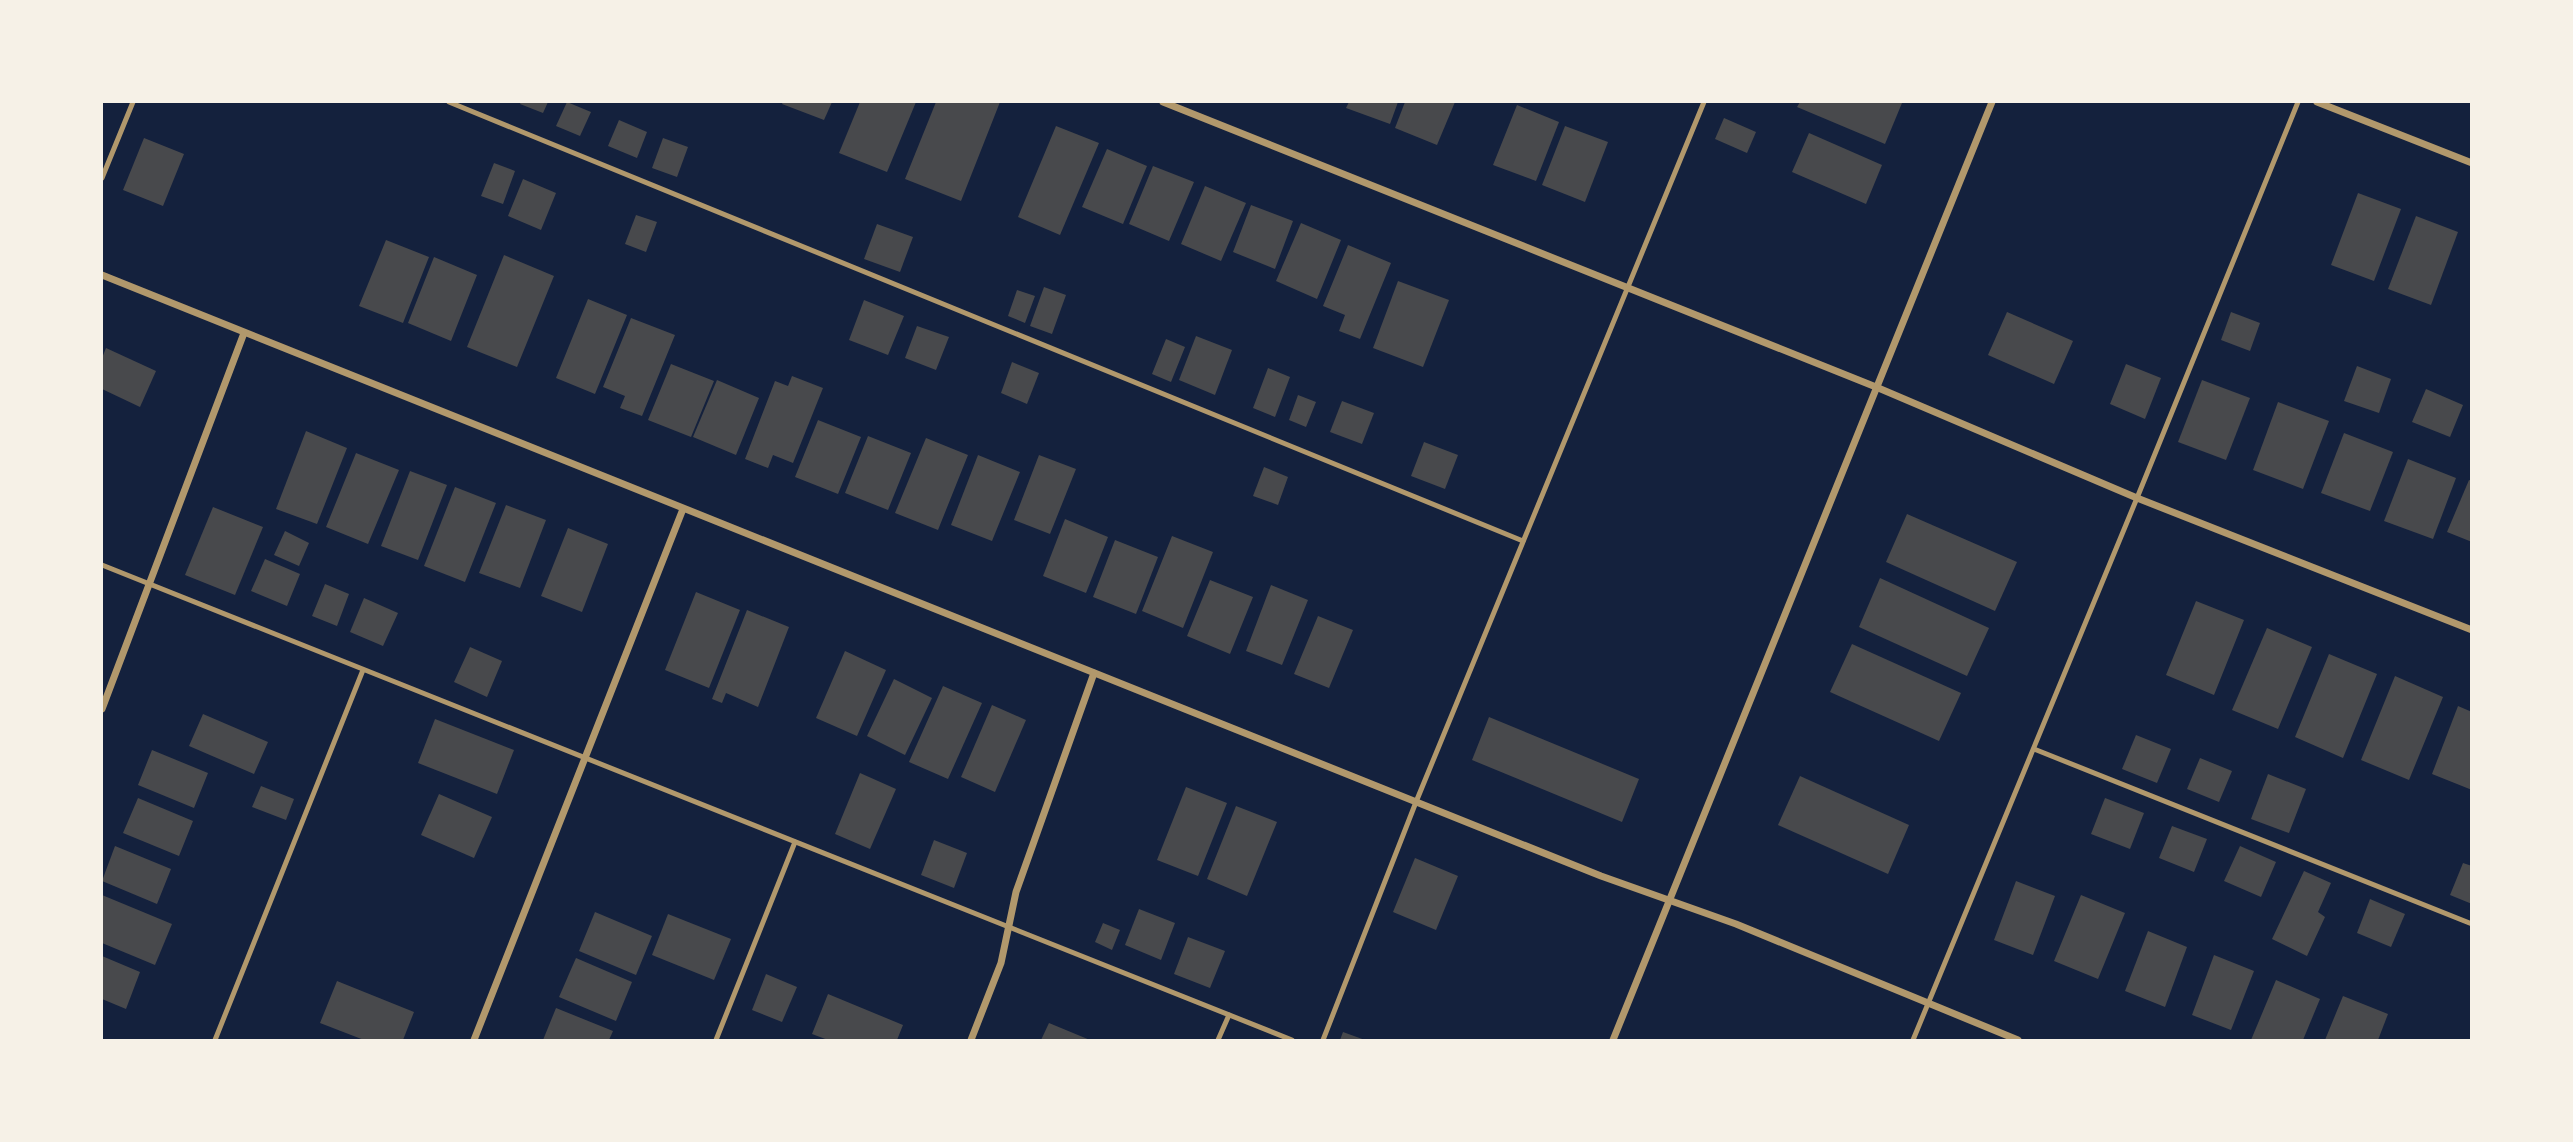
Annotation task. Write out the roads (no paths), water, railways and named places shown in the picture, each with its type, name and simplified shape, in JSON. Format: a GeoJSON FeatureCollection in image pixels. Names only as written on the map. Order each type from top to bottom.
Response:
{"type":"FeatureCollection","features":[{"type":"Feature","properties":{"kind":"street"},"geometry":{"type":"LineString","coordinates":[[1163,102],[1876,387],[2137,498],[2472,630]]}},
{"type":"Feature","properties":{"kind":"street"},"geometry":{"type":"LineString","coordinates":[[1613,1041],[1992,102]]}},
{"type":"Feature","properties":{"kind":"street"},"geometry":{"type":"LineString","coordinates":[[2317,102],[2472,163]]}},
{"type":"Feature","properties":{"kind":"street"},"geometry":{"type":"LineString","coordinates":[[102,275],[1601,876],[1736,924],[2018,1041]]}},
{"type":"Feature","properties":{"kind":"street"},"geometry":{"type":"LineString","coordinates":[[102,709],[244,333]]}},
{"type":"Feature","properties":{"kind":"street"},"geometry":{"type":"LineString","coordinates":[[474,1041],[683,509]]}},
{"type":"Feature","properties":{"kind":"street"},"geometry":{"type":"LineString","coordinates":[[971,1041],[1001,963],[1016,892],[1094,673]]}},
{"type":"Feature","properties":{"kind":"lane"},"geometry":{"type":"LineString","coordinates":[[102,178],[133,102]]}},
{"type":"Feature","properties":{"kind":"lane"},"geometry":{"type":"LineString","coordinates":[[449,102],[1524,541]]}},
{"type":"Feature","properties":{"kind":"lane"},"geometry":{"type":"LineString","coordinates":[[1323,1041],[1416,802],[1704,102]]}},
{"type":"Feature","properties":{"kind":"lane"},"geometry":{"type":"LineString","coordinates":[[1913,1041],[2298,102]]}},
{"type":"Feature","properties":{"kind":"lane"},"geometry":{"type":"LineString","coordinates":[[102,565],[1292,1041]]}},
{"type":"Feature","properties":{"kind":"lane"},"geometry":{"type":"LineString","coordinates":[[215,1041],[363,670]]}},
{"type":"Feature","properties":{"kind":"lane"},"geometry":{"type":"LineString","coordinates":[[2034,749],[2472,924]]}},
{"type":"Feature","properties":{"kind":"lane"},"geometry":{"type":"LineString","coordinates":[[716,1041],[794,842]]}},
{"type":"Feature","properties":{"kind":"lane"},"geometry":{"type":"LineString","coordinates":[[1218,1041],[1228,1015]]}}]}
